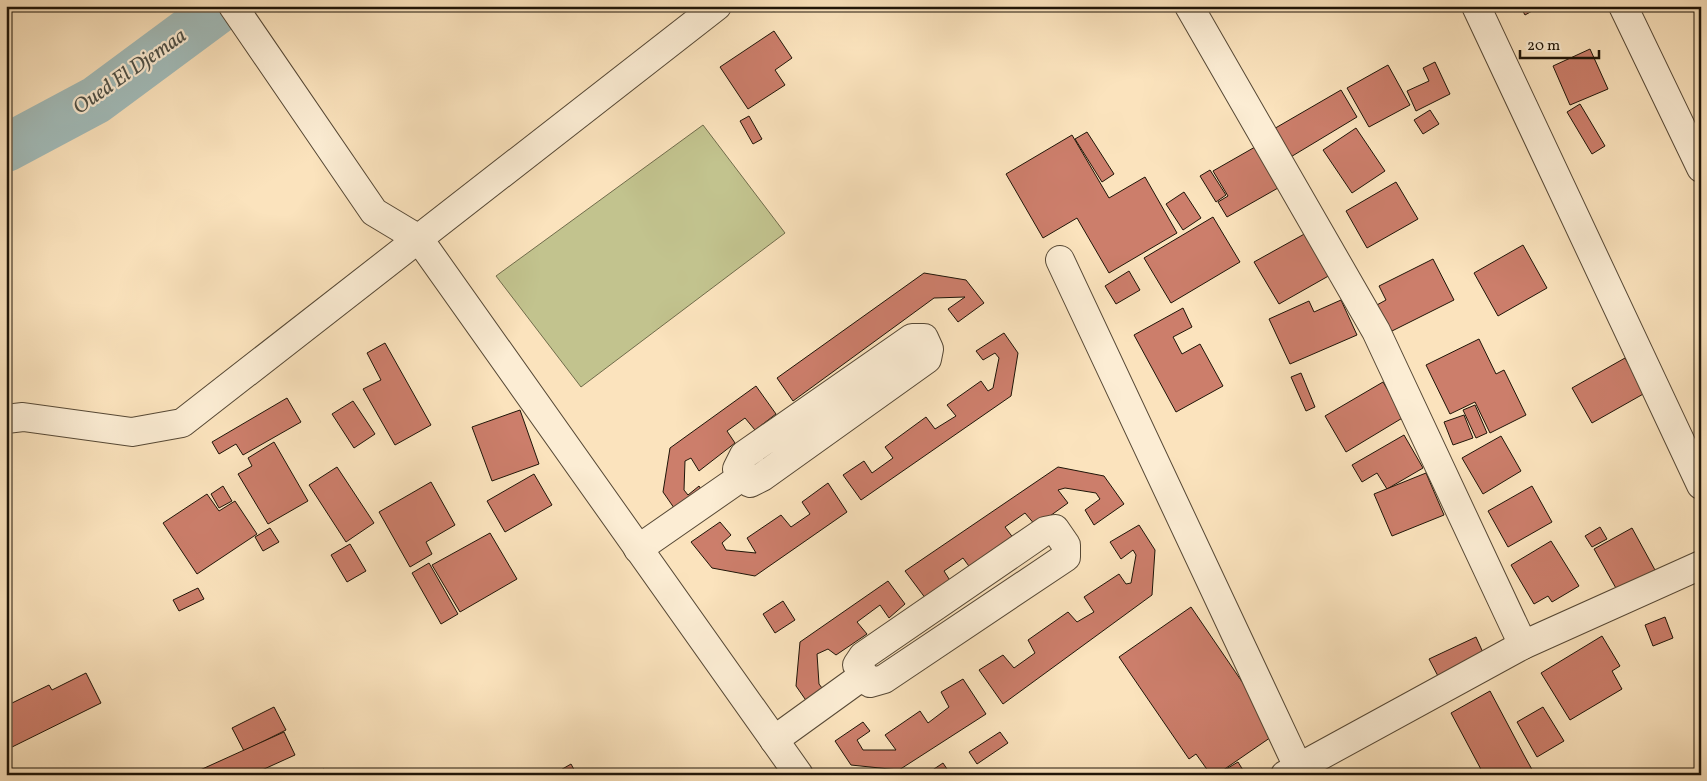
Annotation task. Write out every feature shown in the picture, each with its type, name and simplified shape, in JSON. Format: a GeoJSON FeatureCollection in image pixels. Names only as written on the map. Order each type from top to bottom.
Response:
{"type":"FeatureCollection","features":[{"type":"Feature","properties":{"kind":"street"},"geometry":{"type":"LineString","coordinates":[[233,6],[374,212],[419,239],[799,775]]}},
{"type":"Feature","properties":{"kind":"street"},"geometry":{"type":"LineString","coordinates":[[6,419],[24,418],[132,432],[182,423],[717,6]]}},
{"type":"Feature","properties":{"kind":"street"},"geometry":{"type":"LineString","coordinates":[[1189,6],[1376,331],[1523,645]]}},
{"type":"Feature","properties":{"kind":"street"},"geometry":{"type":"LineString","coordinates":[[1476,6],[1701,485]]}},
{"type":"Feature","properties":{"kind":"street"},"geometry":{"type":"LineString","coordinates":[[1623,6],[1701,168]]}},
{"type":"Feature","properties":{"kind":"street"},"geometry":{"type":"LineString","coordinates":[[1060,260],[1291,771],[1523,645],[1701,565]]}},
{"type":"Feature","properties":{"kind":"street"},"geometry":{"type":"LineString","coordinates":[[912,338],[924,338],[929,349],[927,359],[762,477],[750,483],[743,476],[738,469],[744,455],[912,338]]}},
{"type":"Feature","properties":{"kind":"street"},"geometry":{"type":"LineString","coordinates":[[638,548],[743,476]]}},
{"type":"Feature","properties":{"kind":"street"},"geometry":{"type":"LineString","coordinates":[[1055,529],[1066,545],[1066,557],[884,680],[870,683],[864,675],[856,665],[863,656],[1045,531],[1055,529]]}},
{"type":"Feature","properties":{"kind":"street"},"geometry":{"type":"LineString","coordinates":[[774,740],[864,675]]}},
{"type":"Feature","properties":{"kind":"green space"},"geometry":{"type":"Polygon","coordinates":[[[703,125],[785,233],[581,387],[496,276],[703,125]]]}},
{"type":"Feature","properties":{"kind":"building"},"geometry":{"type":"Polygon","coordinates":[[[1520,6],[1541,6],[1525,15],[1520,6]]]}},
{"type":"Feature","properties":{"kind":"building"},"geometry":{"type":"Polygon","coordinates":[[[774,31],[792,58],[775,70],[785,85],[748,109],[720,67],[774,31]]]}},
{"type":"Feature","properties":{"kind":"building"},"geometry":{"type":"Polygon","coordinates":[[[1590,49],[1608,89],[1570,105],[1553,66],[1590,49]]]}},
{"type":"Feature","properties":{"kind":"building"},"geometry":{"type":"Polygon","coordinates":[[[1435,62],[1450,94],[1416,111],[1407,91],[1429,81],[1423,68],[1435,62]]]}},
{"type":"Feature","properties":{"kind":"building"},"geometry":{"type":"Polygon","coordinates":[[[1388,65],[1410,105],[1369,127],[1347,88],[1388,65]]]}},
{"type":"Feature","properties":{"kind":"building"},"geometry":{"type":"Polygon","coordinates":[[[1341,90],[1357,117],[1289,158],[1272,130],[1341,90]]]}},
{"type":"Feature","properties":{"kind":"building"},"geometry":{"type":"Polygon","coordinates":[[[1580,104],[1605,146],[1592,154],[1567,112],[1580,104]]]}},
{"type":"Feature","properties":{"kind":"building"},"geometry":{"type":"Polygon","coordinates":[[[1430,110],[1439,124],[1423,134],[1414,120],[1430,110]]]}},
{"type":"Feature","properties":{"kind":"building"},"geometry":{"type":"Polygon","coordinates":[[[749,116],[762,139],[753,144],[740,121],[749,116]]]}},
{"type":"Feature","properties":{"kind":"building"},"geometry":{"type":"Polygon","coordinates":[[[1356,128],[1385,171],[1352,193],[1323,150],[1356,128]]]}},
{"type":"Feature","properties":{"kind":"building"},"geometry":{"type":"Polygon","coordinates":[[[1087,132],[1114,174],[1102,182],[1075,139],[1087,132]]]}},
{"type":"Feature","properties":{"kind":"building"},"geometry":{"type":"Polygon","coordinates":[[[1072,135],[1109,198],[1145,177],[1177,233],[1109,273],[1077,218],[1043,238],[1006,174],[1072,135]]]}},
{"type":"Feature","properties":{"kind":"building"},"geometry":{"type":"Polygon","coordinates":[[[1255,147],[1278,188],[1227,217],[1218,202],[1228,196],[1213,171],[1255,147]]]}},
{"type":"Feature","properties":{"kind":"building"},"geometry":{"type":"Polygon","coordinates":[[[1210,170],[1226,195],[1216,202],[1200,176],[1210,170]]]}},
{"type":"Feature","properties":{"kind":"building"},"geometry":{"type":"Polygon","coordinates":[[[1396,182],[1418,219],[1367,248],[1346,211],[1396,182]]]}},
{"type":"Feature","properties":{"kind":"building"},"geometry":{"type":"Polygon","coordinates":[[[1184,192],[1201,218],[1183,230],[1166,204],[1184,192]]]}},
{"type":"Feature","properties":{"kind":"building"},"geometry":{"type":"Polygon","coordinates":[[[1213,217],[1240,262],[1171,303],[1144,258],[1213,217]]]}},
{"type":"Feature","properties":{"kind":"building"},"geometry":{"type":"Polygon","coordinates":[[[1308,232],[1332,274],[1279,304],[1254,262],[1308,232]]]}},
{"type":"Feature","properties":{"kind":"building"},"geometry":{"type":"Polygon","coordinates":[[[1523,245],[1547,288],[1498,316],[1474,273],[1523,245]]]}},
{"type":"Feature","properties":{"kind":"building"},"geometry":{"type":"Polygon","coordinates":[[[1433,259],[1454,300],[1388,333],[1375,306],[1386,300],[1379,286],[1433,259]]]}},
{"type":"Feature","properties":{"kind":"building"},"geometry":{"type":"Polygon","coordinates":[[[1129,271],[1140,290],[1116,304],[1105,286],[1129,271]]]}},
{"type":"Feature","properties":{"kind":"building"},"geometry":{"type":"Polygon","coordinates":[[[924,273],[966,280],[984,303],[958,322],[948,309],[965,297],[934,298],[793,401],[777,378],[924,273]]]}},
{"type":"Feature","properties":{"kind":"building"},"geometry":{"type":"Polygon","coordinates":[[[1341,300],[1357,335],[1290,364],[1269,319],[1309,301],[1314,312],[1341,300]]]}},
{"type":"Feature","properties":{"kind":"building"},"geometry":{"type":"Polygon","coordinates":[[[1183,308],[1192,327],[1173,337],[1182,354],[1200,344],[1223,386],[1176,412],[1134,335],[1183,308]]]}},
{"type":"Feature","properties":{"kind":"building"},"geometry":{"type":"Polygon","coordinates":[[[1004,333],[1018,353],[1011,396],[861,500],[843,475],[864,461],[872,473],[893,458],[885,447],[926,417],[935,429],[956,416],[947,405],[981,381],[988,391],[993,388],[999,358],[995,353],[983,360],[976,351],[1004,333]]]}},
{"type":"Feature","properties":{"kind":"building"},"geometry":{"type":"Polygon","coordinates":[[[1479,339],[1496,374],[1504,370],[1526,415],[1490,433],[1475,402],[1450,414],[1426,365],[1479,339]]]}},
{"type":"Feature","properties":{"kind":"building"},"geometry":{"type":"Polygon","coordinates":[[[385,343],[431,425],[395,445],[363,389],[381,380],[367,353],[385,343]]]}},
{"type":"Feature","properties":{"kind":"building"},"geometry":{"type":"Polygon","coordinates":[[[1625,358],[1645,393],[1592,423],[1572,388],[1625,358]]]}},
{"type":"Feature","properties":{"kind":"building"},"geometry":{"type":"Polygon","coordinates":[[[1301,373],[1315,407],[1306,411],[1291,377],[1301,373]]]}},
{"type":"Feature","properties":{"kind":"building"},"geometry":{"type":"Polygon","coordinates":[[[1383,382],[1404,417],[1346,452],[1325,416],[1383,382]]]}},
{"type":"Feature","properties":{"kind":"building"},"geometry":{"type":"Polygon","coordinates":[[[756,386],[776,414],[755,430],[745,418],[727,431],[735,443],[699,471],[691,458],[685,461],[684,490],[688,495],[699,486],[706,497],[679,515],[663,492],[670,448],[756,386]]]}},
{"type":"Feature","properties":{"kind":"building"},"geometry":{"type":"Polygon","coordinates":[[[287,398],[301,422],[243,455],[236,444],[219,454],[212,442],[287,398]]]}},
{"type":"Feature","properties":{"kind":"building"},"geometry":{"type":"Polygon","coordinates":[[[353,401],[375,434],[354,448],[332,414],[353,401]]]}},
{"type":"Feature","properties":{"kind":"building"},"geometry":{"type":"Polygon","coordinates":[[[1475,405],[1487,433],[1476,438],[1463,410],[1475,405]]]}},
{"type":"Feature","properties":{"kind":"building"},"geometry":{"type":"Polygon","coordinates":[[[520,410],[539,464],[492,481],[472,427],[520,410]]]}},
{"type":"Feature","properties":{"kind":"building"},"geometry":{"type":"Polygon","coordinates":[[[1464,415],[1473,438],[1453,445],[1444,422],[1464,415]]]}},
{"type":"Feature","properties":{"kind":"building"},"geometry":{"type":"Polygon","coordinates":[[[1404,435],[1423,468],[1387,489],[1377,473],[1362,482],[1352,465],[1404,435]]]}},
{"type":"Feature","properties":{"kind":"building"},"geometry":{"type":"Polygon","coordinates":[[[1501,436],[1521,471],[1483,494],[1462,458],[1501,436]]]}},
{"type":"Feature","properties":{"kind":"building"},"geometry":{"type":"Polygon","coordinates":[[[274,442],[308,501],[268,524],[238,474],[252,466],[248,458],[274,442]]]}},
{"type":"Feature","properties":{"kind":"building"},"geometry":{"type":"Polygon","coordinates":[[[337,467],[374,523],[346,542],[309,485],[337,467]]]}},
{"type":"Feature","properties":{"kind":"building"},"geometry":{"type":"Polygon","coordinates":[[[1058,467],[1104,476],[1124,504],[1094,525],[1085,510],[1100,499],[1096,493],[1065,488],[1058,490],[1068,503],[1036,526],[1025,513],[1005,527],[1014,539],[971,569],[963,558],[944,571],[951,582],[926,599],[905,571],[1058,467]]]}},
{"type":"Feature","properties":{"kind":"building"},"geometry":{"type":"Polygon","coordinates":[[[1426,473],[1444,515],[1392,536],[1374,494],[1426,473]]]}},
{"type":"Feature","properties":{"kind":"building"},"geometry":{"type":"Polygon","coordinates":[[[534,474],[552,505],[505,532],[487,501],[534,474]]]}},
{"type":"Feature","properties":{"kind":"building"},"geometry":{"type":"Polygon","coordinates":[[[431,482],[455,525],[426,542],[432,554],[410,567],[379,512],[431,482]]]}},
{"type":"Feature","properties":{"kind":"building"},"geometry":{"type":"Polygon","coordinates":[[[828,483],[847,512],[755,576],[712,568],[691,542],[720,522],[731,535],[722,543],[726,550],[756,553],[747,538],[781,515],[791,527],[810,514],[802,502],[828,483]]]}},
{"type":"Feature","properties":{"kind":"building"},"geometry":{"type":"Polygon","coordinates":[[[223,486],[232,501],[219,508],[211,494],[223,486]]]}},
{"type":"Feature","properties":{"kind":"building"},"geometry":{"type":"Polygon","coordinates":[[[1532,486],[1552,522],[1508,547],[1488,511],[1532,486]]]}},
{"type":"Feature","properties":{"kind":"building"},"geometry":{"type":"Polygon","coordinates":[[[207,494],[219,511],[235,501],[257,534],[197,574],[163,523],[207,494]]]}},
{"type":"Feature","properties":{"kind":"building"},"geometry":{"type":"Polygon","coordinates":[[[1139,525],[1155,550],[1152,595],[1003,704],[979,670],[1003,655],[1014,668],[1035,653],[1028,640],[1068,612],[1077,622],[1094,612],[1084,597],[1119,574],[1126,584],[1131,583],[1136,555],[1133,550],[1121,559],[1110,542],[1139,525]]]}},
{"type":"Feature","properties":{"kind":"building"},"geometry":{"type":"Polygon","coordinates":[[[1600,527],[1607,539],[1592,547],[1585,536],[1600,527]]]}},
{"type":"Feature","properties":{"kind":"building"},"geometry":{"type":"Polygon","coordinates":[[[270,528],[279,542],[263,551],[255,537],[270,528]]]}},
{"type":"Feature","properties":{"kind":"building"},"geometry":{"type":"Polygon","coordinates":[[[1632,528],[1655,570],[1617,590],[1594,549],[1632,528]]]}},
{"type":"Feature","properties":{"kind":"building"},"geometry":{"type":"Polygon","coordinates":[[[490,533],[517,579],[460,612],[432,565],[490,533]]]}},
{"type":"Feature","properties":{"kind":"building"},"geometry":{"type":"Polygon","coordinates":[[[1551,541],[1579,586],[1552,602],[1548,596],[1534,604],[1511,565],[1551,541]]]}},
{"type":"Feature","properties":{"kind":"building"},"geometry":{"type":"Polygon","coordinates":[[[350,544],[366,571],[347,582],[331,555],[350,544]]]}},
{"type":"Feature","properties":{"kind":"building"},"geometry":{"type":"Polygon","coordinates":[[[429,563],[458,614],[441,624],[412,573],[429,563]]]}},
{"type":"Feature","properties":{"kind":"building"},"geometry":{"type":"Polygon","coordinates":[[[888,581],[905,604],[889,618],[880,605],[857,622],[867,634],[836,655],[828,649],[817,654],[819,684],[822,688],[834,680],[840,688],[812,709],[796,686],[800,642],[888,581]]]}},
{"type":"Feature","properties":{"kind":"building"},"geometry":{"type":"Polygon","coordinates":[[[198,588],[204,599],[179,611],[173,600],[198,588]]]}},
{"type":"Feature","properties":{"kind":"building"},"geometry":{"type":"Polygon","coordinates":[[[783,601],[795,620],[775,633],[763,614],[783,601]]]}},
{"type":"Feature","properties":{"kind":"building"},"geometry":{"type":"Polygon","coordinates":[[[1191,607],[1277,733],[1216,775],[1211,775],[1196,754],[1189,759],[1119,657],[1191,607]]]}},
{"type":"Feature","properties":{"kind":"building"},"geometry":{"type":"Polygon","coordinates":[[[1665,617],[1673,638],[1653,646],[1645,625],[1665,617]]]}},
{"type":"Feature","properties":{"kind":"building"},"geometry":{"type":"Polygon","coordinates":[[[1602,636],[1620,666],[1612,671],[1622,689],[1570,720],[1541,673],[1602,636]]]}},
{"type":"Feature","properties":{"kind":"building"},"geometry":{"type":"Polygon","coordinates":[[[1476,637],[1485,657],[1439,678],[1429,659],[1476,637]]]}},
{"type":"Feature","properties":{"kind":"building"},"geometry":{"type":"Polygon","coordinates":[[[86,673],[101,703],[6,750],[6,704],[9,702],[10,704],[49,685],[52,690],[86,673]]]}},
{"type":"Feature","properties":{"kind":"building"},"geometry":{"type":"Polygon","coordinates":[[[963,679],[986,714],[899,770],[851,765],[835,741],[863,722],[870,731],[857,740],[863,750],[896,750],[885,735],[920,711],[928,723],[949,707],[941,692],[963,679]]]}},
{"type":"Feature","properties":{"kind":"building"},"geometry":{"type":"Polygon","coordinates":[[[1490,691],[1535,775],[1484,775],[1451,713],[1490,691]]]}},
{"type":"Feature","properties":{"kind":"building"},"geometry":{"type":"Polygon","coordinates":[[[274,707],[286,730],[244,751],[232,728],[274,707]]]}},
{"type":"Feature","properties":{"kind":"building"},"geometry":{"type":"Polygon","coordinates":[[[1543,707],[1564,741],[1537,757],[1517,722],[1543,707]]]}},
{"type":"Feature","properties":{"kind":"building"},"geometry":{"type":"Polygon","coordinates":[[[284,732],[295,755],[251,775],[189,775],[284,732]]]}},
{"type":"Feature","properties":{"kind":"building"},"geometry":{"type":"Polygon","coordinates":[[[1000,732],[1008,743],[977,764],[969,752],[1000,732]]]}},
{"type":"Feature","properties":{"kind":"building"},"geometry":{"type":"Polygon","coordinates":[[[1238,762],[1246,775],[1216,775],[1238,762]]]}},
{"type":"Feature","properties":{"kind":"building"},"geometry":{"type":"Polygon","coordinates":[[[943,763],[951,775],[925,775],[943,763]]]}},
{"type":"Feature","properties":{"kind":"building"},"geometry":{"type":"Polygon","coordinates":[[[571,764],[577,775],[552,775],[571,764]]]}},
{"type":"Feature","properties":{"kind":"building"},"geometry":{"type":"Polygon","coordinates":[[[324,769],[327,775],[313,775],[324,769]]]}},
{"type":"Feature","properties":{"kind":"waterway","name":"Oued El Djemaa"},"geometry":{"type":"LineString","coordinates":[[6,148],[96,100],[223,6]]}}]}
